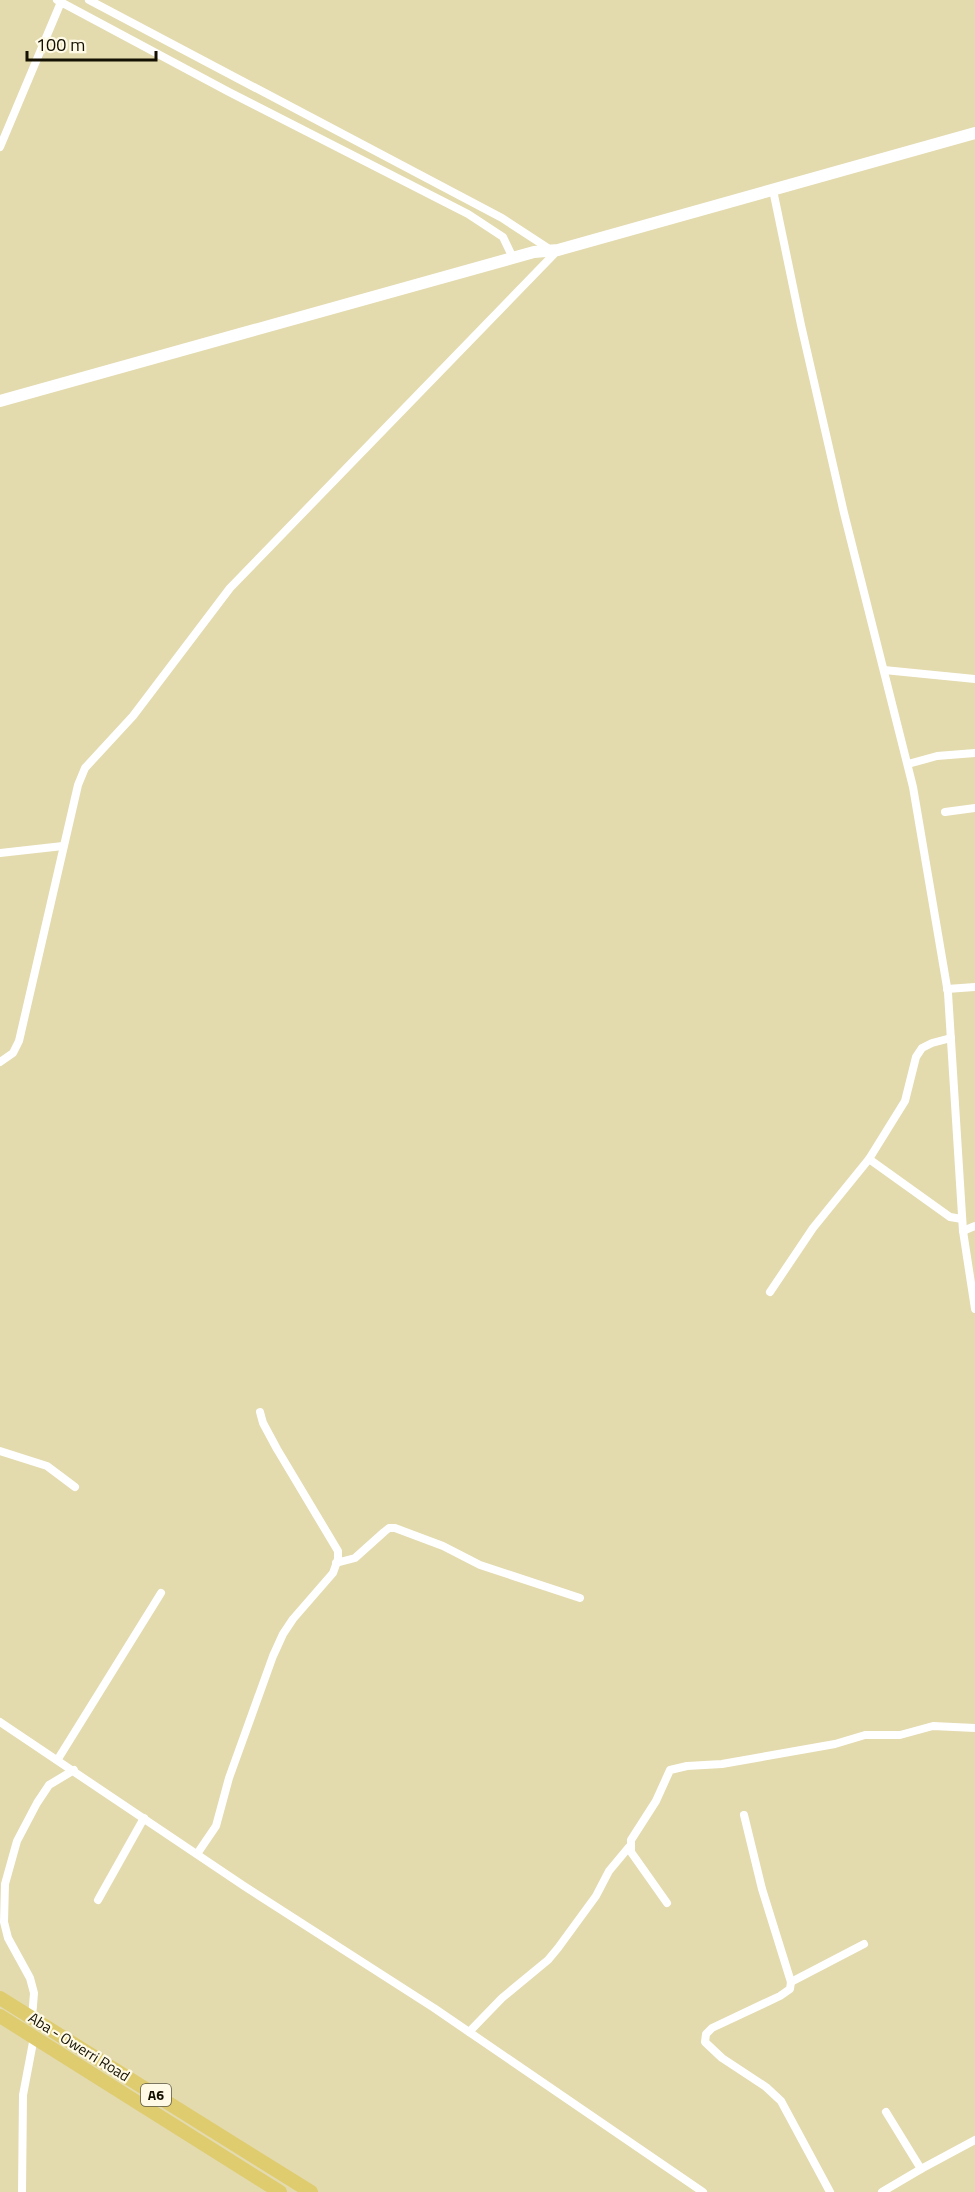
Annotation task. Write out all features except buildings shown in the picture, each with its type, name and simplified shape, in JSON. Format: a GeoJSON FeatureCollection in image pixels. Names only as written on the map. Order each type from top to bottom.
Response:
{"type":"FeatureCollection","features":[{"type":"Feature","properties":{"kind":"highway","name":"Aba - Owerri Road"},"geometry":{"type":"LineString","coordinates":[[0,1998],[311,2192]]}},
{"type":"Feature","properties":{"kind":"highway","name":"Aba - Owerri Road"},"geometry":{"type":"LineString","coordinates":[[0,2016],[280,2192]]}},
{"type":"Feature","properties":{"kind":"main road"},"geometry":{"type":"LineString","coordinates":[[0,401],[534,252],[554,250],[975,133]]}},
{"type":"Feature","properties":{"kind":"street"},"geometry":{"type":"LineString","coordinates":[[0,1062],[13,1053],[19,1041],[63,846],[78,785],[85,768],[133,716],[230,588],[554,250],[502,218],[89,0]]}},
{"type":"Feature","properties":{"kind":"street"},"geometry":{"type":"LineString","coordinates":[[0,147],[59,1],[200,77],[468,214],[503,237],[513,258]]}},
{"type":"Feature","properties":{"kind":"street"},"geometry":{"type":"LineString","coordinates":[[773,190],[801,325],[908,764],[947,989],[963,1231],[975,1309]]}},
{"type":"Feature","properties":{"kind":"street"},"geometry":{"type":"LineString","coordinates":[[884,670],[975,679]]}},
{"type":"Feature","properties":{"kind":"street"},"geometry":{"type":"LineString","coordinates":[[908,764],[937,756],[975,753]]}},
{"type":"Feature","properties":{"kind":"street"},"geometry":{"type":"LineString","coordinates":[[945,812],[975,808]]}},
{"type":"Feature","properties":{"kind":"street"},"geometry":{"type":"LineString","coordinates":[[0,853],[63,846]]}},
{"type":"Feature","properties":{"kind":"street"},"geometry":{"type":"LineString","coordinates":[[947,989],[975,987]]}},
{"type":"Feature","properties":{"kind":"street"},"geometry":{"type":"LineString","coordinates":[[770,1292],[813,1228],[869,1159],[905,1101],[916,1057],[922,1048],[951,1038]]}},
{"type":"Feature","properties":{"kind":"street"},"geometry":{"type":"LineString","coordinates":[[869,1159],[950,1217],[962,1219]]}},
{"type":"Feature","properties":{"kind":"street"},"geometry":{"type":"LineString","coordinates":[[963,1231],[975,1226]]}},
{"type":"Feature","properties":{"kind":"street"},"geometry":{"type":"LineString","coordinates":[[197,1854],[216,1826],[229,1778],[276,1648],[294,1619],[333,1573],[338,1551],[262,1423],[260,1412]]}},
{"type":"Feature","properties":{"kind":"street"},"geometry":{"type":"LineString","coordinates":[[0,1451],[47,1466],[75,1487]]}},
{"type":"Feature","properties":{"kind":"street"},"geometry":{"type":"LineString","coordinates":[[336,1563],[355,1558],[389,1528],[395,1528],[443,1546],[480,1565],[580,1598]]}},
{"type":"Feature","properties":{"kind":"street"},"geometry":{"type":"LineString","coordinates":[[58,1759],[161,1593]]}},
{"type":"Feature","properties":{"kind":"street"},"geometry":{"type":"LineString","coordinates":[[0,1722],[469,2032],[703,2192]]}},
{"type":"Feature","properties":{"kind":"street"},"geometry":{"type":"LineString","coordinates":[[667,1903],[631,1852],[630,1847],[631,1840],[656,1801],[668,1773],[675,1768],[744,1760],[835,1744],[865,1735],[900,1735],[933,1726],[975,1728]]}},
{"type":"Feature","properties":{"kind":"street"},"geometry":{"type":"LineString","coordinates":[[32,2018],[34,1993],[30,1978],[8,1938],[4,1922],[5,1884],[17,1841],[40,1798],[49,1785],[74,1770]]}},
{"type":"Feature","properties":{"kind":"street"},"geometry":{"type":"LineString","coordinates":[[744,1815],[762,1889],[791,1982],[790,1989],[712,2028],[706,2034],[705,2042],[722,2058],[766,2087],[782,2101],[830,2192]]}},
{"type":"Feature","properties":{"kind":"street"},"geometry":{"type":"LineString","coordinates":[[98,1900],[144,1818]]}},
{"type":"Feature","properties":{"kind":"street"},"geometry":{"type":"LineString","coordinates":[[469,2032],[502,1998],[553,1954],[596,1896],[609,1871],[630,1847]]}},
{"type":"Feature","properties":{"kind":"street"},"geometry":{"type":"LineString","coordinates":[[791,1982],[864,1944]]}},
{"type":"Feature","properties":{"kind":"street"},"geometry":{"type":"LineString","coordinates":[[22,2192],[23,2095],[34,2037]]}},
{"type":"Feature","properties":{"kind":"street"},"geometry":{"type":"LineString","coordinates":[[886,2112],[921,2169]]}},
{"type":"Feature","properties":{"kind":"street"},"geometry":{"type":"LineString","coordinates":[[882,2192],[975,2140]]}}]}
